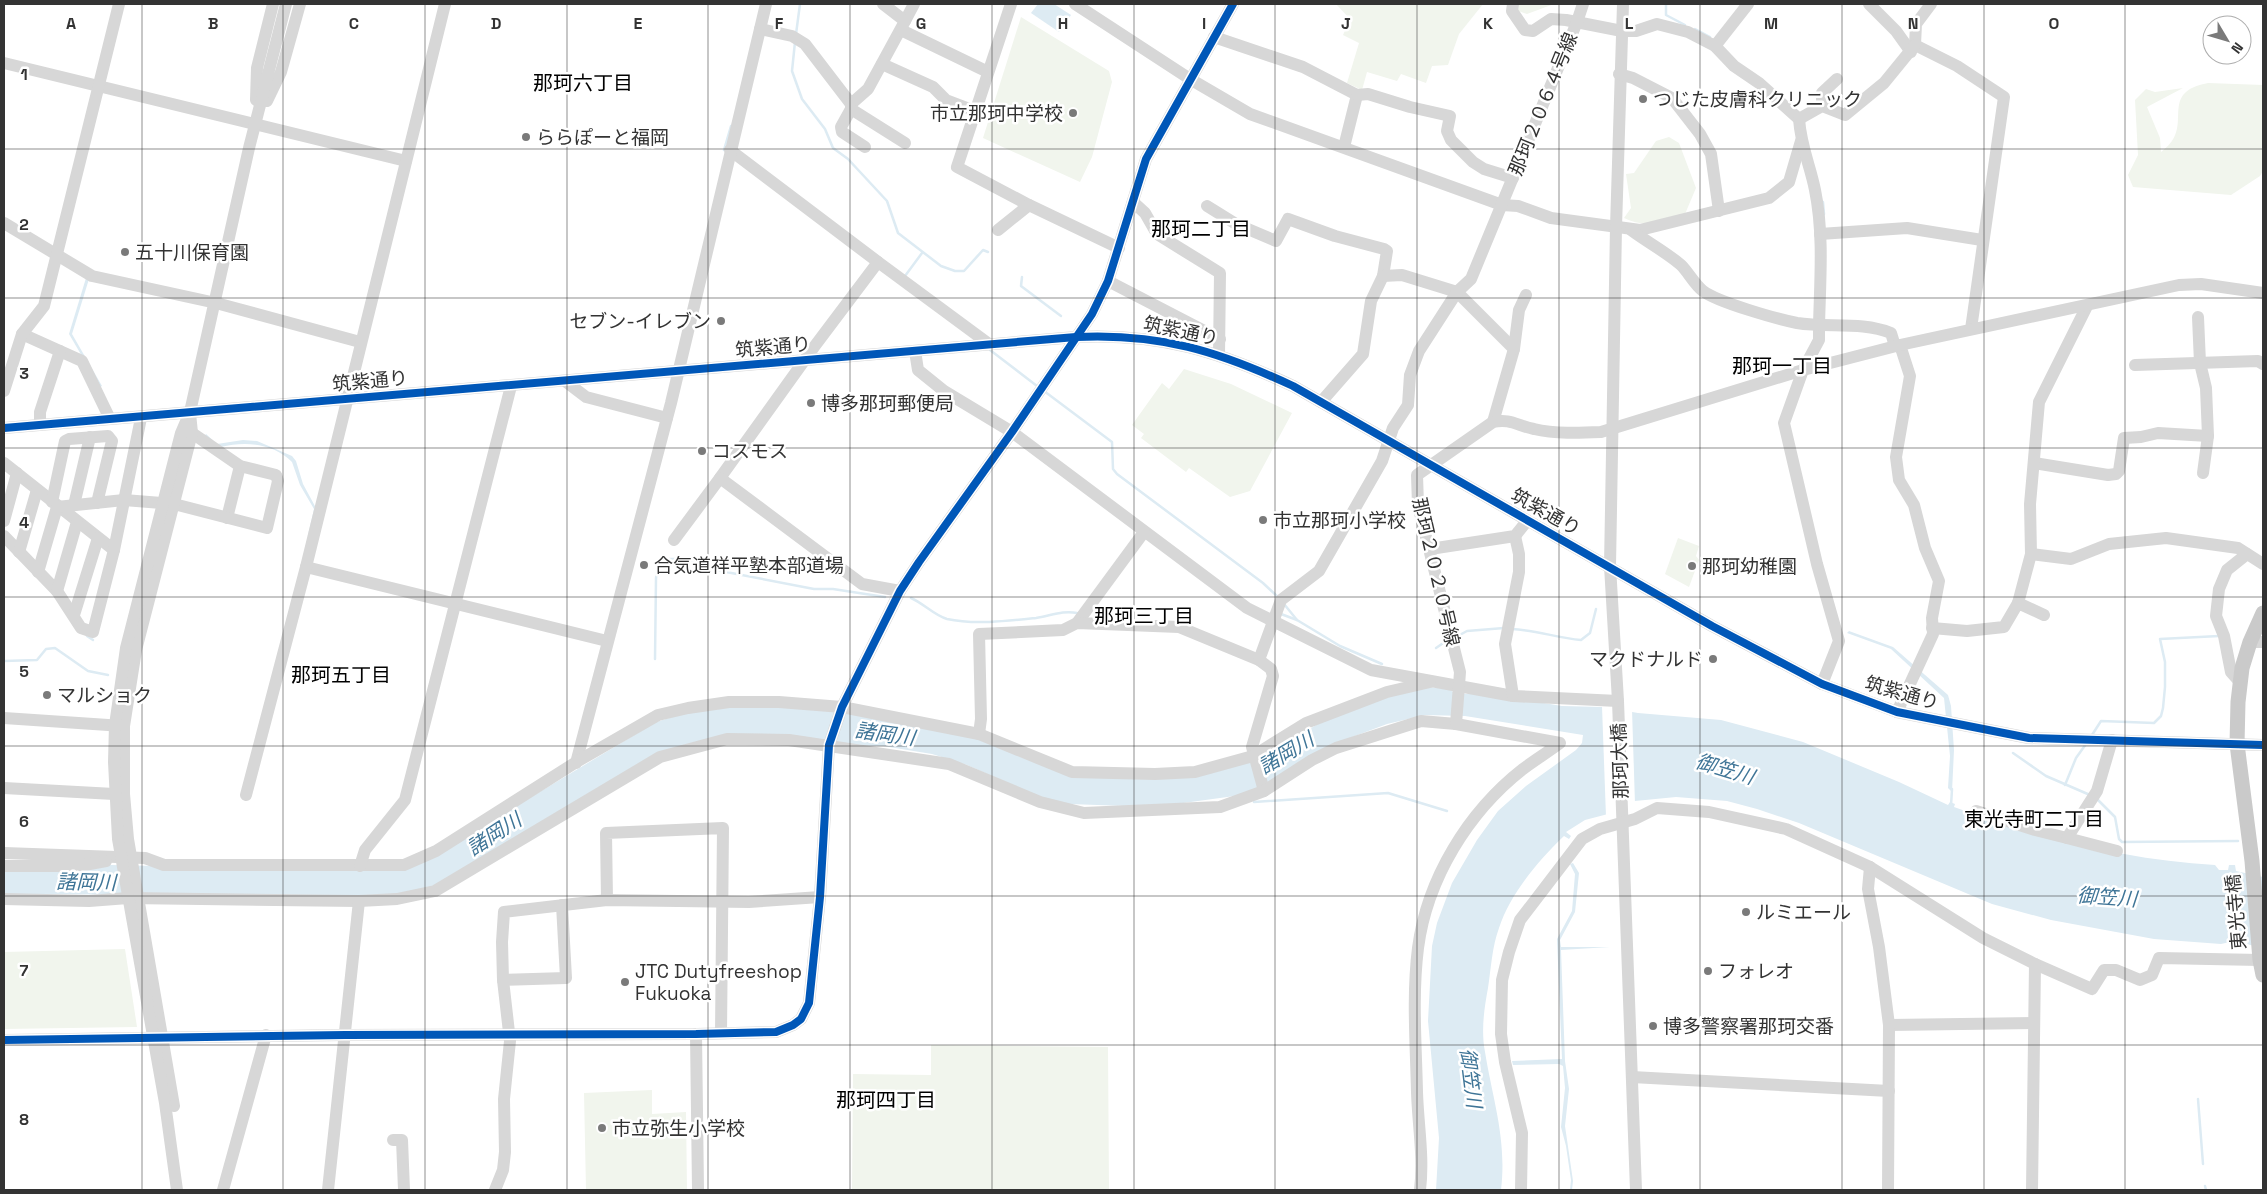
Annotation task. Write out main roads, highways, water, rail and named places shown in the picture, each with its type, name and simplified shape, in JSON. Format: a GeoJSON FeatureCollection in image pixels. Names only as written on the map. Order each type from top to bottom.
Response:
{"type":"FeatureCollection","features":[{"type":"Feature","properties":{"kind":"main road","name":"東光寺橋"},"geometry":{"type":"LineString","coordinates":[[2262,967],[2252,861],[2237,744],[2239,681],[2257,642],[2263,614]]}},
{"type":"Feature","properties":{"kind":"water"},"geometry":{"type":"Polygon","coordinates":[[[1038,4],[1054,4],[1071,15],[1059,32],[1031,13],[1038,4]]]}},
{"type":"Feature","properties":{"kind":"water"},"geometry":{"type":"Polygon","coordinates":[[[86,278],[89,279],[72,334],[102,386],[100,387],[69,334],[86,278]]]}},
{"type":"Feature","properties":{"kind":"water"},"geometry":{"type":"Polygon","coordinates":[[[206,434],[217,444],[243,440],[257,441],[292,456],[296,461],[303,484],[316,508],[307,539],[314,509],[300,485],[292,462],[268,447],[240,444],[221,447],[204,437],[206,434]]]}},
{"type":"Feature","properties":{"kind":"water"},"geometry":{"type":"Polygon","coordinates":[[[1849,631],[1893,647],[1948,695],[1951,706],[1954,750],[1952,792],[1948,788],[1950,756],[1944,698],[1891,649],[1847,633],[1849,631]]]}},
{"type":"Feature","properties":{"kind":"water"},"geometry":{"type":"Polygon","coordinates":[[[1427,687],[1449,689],[1453,692],[1467,694],[1471,691],[1562,706],[1603,707],[1638,713],[1721,720],[1803,742],[1899,782],[1948,805],[1950,802],[1955,804],[1954,807],[2018,828],[2083,845],[2148,858],[2215,865],[2219,870],[2228,870],[2229,865],[2235,865],[2236,871],[2263,877],[2263,946],[2250,945],[2239,940],[2221,944],[2154,939],[2051,920],[1992,904],[1799,823],[1757,809],[1727,801],[1676,797],[1635,801],[1608,814],[1585,820],[1566,832],[1571,836],[1569,839],[1564,836],[1544,856],[1510,903],[1499,928],[1495,943],[1483,1028],[1485,1052],[1501,1137],[1501,1190],[1436,1190],[1439,1138],[1428,1021],[1432,946],[1437,923],[1452,883],[1477,840],[1498,811],[1526,786],[1576,750],[1582,743],[1583,735],[1465,716],[1425,715],[1387,724],[1331,745],[1273,783],[1242,795],[1154,807],[1069,804],[1037,796],[967,765],[932,754],[883,746],[693,743],[455,877],[407,896],[4,894],[4,867],[111,865],[388,871],[433,856],[656,722],[682,714],[741,704],[832,709],[977,738],[1048,767],[1150,778],[1264,755],[1325,720],[1379,698],[1427,687]]]}},
{"type":"Feature","properties":{"kind":"water"},"geometry":{"type":"Polygon","coordinates":[[[1573,863],[1579,873],[1575,912],[1560,940],[1561,947],[1610,947],[1561,950],[1565,1061],[1569,1089],[1565,1126],[1573,1181],[1572,1190],[1570,1190],[1571,1180],[1561,1127],[1565,1088],[1563,1066],[1559,1064],[1513,1065],[1512,1061],[1562,1059],[1557,939],[1572,911],[1575,874],[1570,864],[1573,863]]]}},
{"type":"Feature","properties":{"kind":"waterway"},"geometry":{"type":"LineString","coordinates":[[796,34],[800,4]]}},
{"type":"Feature","properties":{"kind":"waterway"},"geometry":{"type":"LineString","coordinates":[[1666,4],[1666,15],[1685,25]]}},
{"type":"Feature","properties":{"kind":"waterway"},"geometry":{"type":"LineString","coordinates":[[1695,29],[1710,37]]}},
{"type":"Feature","properties":{"kind":"waterway"},"geometry":{"type":"LineString","coordinates":[[795,42],[792,71],[802,99],[825,129],[833,148],[848,159],[887,201],[898,233],[941,266],[955,271],[964,271],[983,250],[988,252]]}},
{"type":"Feature","properties":{"kind":"waterway"},"geometry":{"type":"LineString","coordinates":[[724,150],[731,126]]}},
{"type":"Feature","properties":{"kind":"waterway"},"geometry":{"type":"LineString","coordinates":[[1823,202],[1824,214]]}},
{"type":"Feature","properties":{"kind":"waterway"},"geometry":{"type":"LineString","coordinates":[[905,276],[922,253]]}},
{"type":"Feature","properties":{"kind":"waterway"},"geometry":{"type":"LineString","coordinates":[[1022,277],[1021,286],[1061,316]]}},
{"type":"Feature","properties":{"kind":"waterway"},"geometry":{"type":"LineString","coordinates":[[990,350],[1037,386]]}},
{"type":"Feature","properties":{"kind":"waterway"},"geometry":{"type":"LineString","coordinates":[[1044,391],[1112,442],[1113,469],[1117,474],[1263,583],[1279,598]]}},
{"type":"Feature","properties":{"kind":"waterway"},"geometry":{"type":"LineString","coordinates":[[655,659],[656,578],[660,559],[677,559],[699,563],[721,571],[814,589],[833,589],[885,597]]}},
{"type":"Feature","properties":{"kind":"waterway"},"geometry":{"type":"LineString","coordinates":[[911,598],[942,617],[968,622],[1003,621],[1062,613],[1077,613]]}},
{"type":"Feature","properties":{"kind":"waterway"},"geometry":{"type":"LineString","coordinates":[[1284,604],[1297,620]]}},
{"type":"Feature","properties":{"kind":"waterway"},"geometry":{"type":"LineString","coordinates":[[1512,629],[1581,640],[1590,633],[1596,609]]}},
{"type":"Feature","properties":{"kind":"waterway"},"geometry":{"type":"LineString","coordinates":[[1281,614],[1297,620],[1340,646],[1382,664]]}},
{"type":"Feature","properties":{"kind":"waterway"},"geometry":{"type":"LineString","coordinates":[[1456,637],[1467,631],[1504,628]]}},
{"type":"Feature","properties":{"kind":"waterway"},"geometry":{"type":"LineString","coordinates":[[87,636],[93,640]]}},
{"type":"Feature","properties":{"kind":"waterway"},"geometry":{"type":"LineString","coordinates":[[2092,735],[2101,721],[2154,723],[2161,716],[2165,687],[2165,662],[2160,639],[2219,636]]}},
{"type":"Feature","properties":{"kind":"waterway"},"geometry":{"type":"LineString","coordinates":[[1436,648],[1449,639]]}},
{"type":"Feature","properties":{"kind":"waterway"},"geometry":{"type":"LineString","coordinates":[[4,661],[37,660],[46,649],[55,648],[88,671],[108,675]]}},
{"type":"Feature","properties":{"kind":"waterway"},"geometry":{"type":"LineString","coordinates":[[2065,785],[2076,758],[2086,744]]}},
{"type":"Feature","properties":{"kind":"waterway"},"geometry":{"type":"LineString","coordinates":[[2013,753],[2046,776],[2090,795]]}},
{"type":"Feature","properties":{"kind":"waterway"},"geometry":{"type":"LineString","coordinates":[[1951,806],[1952,789]]}},
{"type":"Feature","properties":{"kind":"waterway"},"geometry":{"type":"LineString","coordinates":[[1254,802],[1388,793],[1447,811]]}},
{"type":"Feature","properties":{"kind":"waterway"},"geometry":{"type":"LineString","coordinates":[[2097,799],[2115,817],[2119,839],[2122,842],[2238,841]]}},
{"type":"Feature","properties":{"kind":"waterway"},"geometry":{"type":"LineString","coordinates":[[2198,1099],[2203,1164]]}},
{"type":"Feature","properties":{"kind":"waterway"},"geometry":{"type":"LineString","coordinates":[[2205,1186],[2206,1190]]}},
{"type":"Feature","properties":{"kind":"place","name":"つじた皮膚科クリニック"},"geometry":{"type":"Point","coordinates":[1643,99]}},
{"type":"Feature","properties":{"kind":"place","name":"市立那珂中学校"},"geometry":{"type":"Point","coordinates":[1073,113]}},
{"type":"Feature","properties":{"kind":"place","name":"ららぽーと福岡"},"geometry":{"type":"Point","coordinates":[526,137]}},
{"type":"Feature","properties":{"kind":"place","name":"五十川保育園"},"geometry":{"type":"Point","coordinates":[125,252]}},
{"type":"Feature","properties":{"kind":"place","name":"セブン-イレブン"},"geometry":{"type":"Point","coordinates":[721,321]}},
{"type":"Feature","properties":{"kind":"place","name":"博多那珂郵便局"},"geometry":{"type":"Point","coordinates":[811,403]}},
{"type":"Feature","properties":{"kind":"place","name":"コスモス"},"geometry":{"type":"Point","coordinates":[702,451]}},
{"type":"Feature","properties":{"kind":"place","name":"市立那珂小学校"},"geometry":{"type":"Point","coordinates":[1263,520]}},
{"type":"Feature","properties":{"kind":"place","name":"合気道祥平塾本部道場"},"geometry":{"type":"Point","coordinates":[644,565]}},
{"type":"Feature","properties":{"kind":"place","name":"那珂幼稚園"},"geometry":{"type":"Point","coordinates":[1692,566]}},
{"type":"Feature","properties":{"kind":"place","name":"マクドナルド"},"geometry":{"type":"Point","coordinates":[1713,659]}},
{"type":"Feature","properties":{"kind":"place","name":"マルショク"},"geometry":{"type":"Point","coordinates":[47,695]}},
{"type":"Feature","properties":{"kind":"place","name":"ルミエール"},"geometry":{"type":"Point","coordinates":[1746,912]}},
{"type":"Feature","properties":{"kind":"place","name":"フォレオ"},"geometry":{"type":"Point","coordinates":[1708,971]}},
{"type":"Feature","properties":{"kind":"place","name":"JTC Dutyfreeshop Fukuoka"},"geometry":{"type":"Point","coordinates":[625,982]}},
{"type":"Feature","properties":{"kind":"place","name":"博多警察署那珂交番"},"geometry":{"type":"Point","coordinates":[1653,1026]}},
{"type":"Feature","properties":{"kind":"place","name":"市立弥生小学校"},"geometry":{"type":"Point","coordinates":[602,1128]}},
{"type":"Feature","properties":{"kind":"district","name":"那珂六丁目"},"geometry":{"type":"Point","coordinates":[583,83]}},
{"type":"Feature","properties":{"kind":"district","name":"那珂二丁目"},"geometry":{"type":"Point","coordinates":[1201,229]}},
{"type":"Feature","properties":{"kind":"district","name":"那珂一丁目"},"geometry":{"type":"Point","coordinates":[1782,366]}},
{"type":"Feature","properties":{"kind":"district","name":"那珂三丁目"},"geometry":{"type":"Point","coordinates":[1144,616]}},
{"type":"Feature","properties":{"kind":"district","name":"那珂五丁目"},"geometry":{"type":"Point","coordinates":[341,675]}},
{"type":"Feature","properties":{"kind":"district","name":"東光寺町二丁目"},"geometry":{"type":"Point","coordinates":[2034,819]}},
{"type":"Feature","properties":{"kind":"district","name":"那珂四丁目"},"geometry":{"type":"Point","coordinates":[886,1100]}},
{"type":"Feature","properties":{"kind":"water label","name":"諸岡川"},"geometry":{"type":"Point","coordinates":[885,734]}},
{"type":"Feature","properties":{"kind":"water label","name":"諸岡川"},"geometry":{"type":"Point","coordinates":[1286,753]}},
{"type":"Feature","properties":{"kind":"water label","name":"御笠川"},"geometry":{"type":"Point","coordinates":[1725,769]}},
{"type":"Feature","properties":{"kind":"water label","name":"諸岡川"},"geometry":{"type":"Point","coordinates":[494,834]}},
{"type":"Feature","properties":{"kind":"water label","name":"諸岡川"},"geometry":{"type":"Point","coordinates":[86,882]}},
{"type":"Feature","properties":{"kind":"water label","name":"御笠川"},"geometry":{"type":"Point","coordinates":[2107,897]}},
{"type":"Feature","properties":{"kind":"water label","name":"御笠川"},"geometry":{"type":"Point","coordinates":[1471,1078]}}]}
